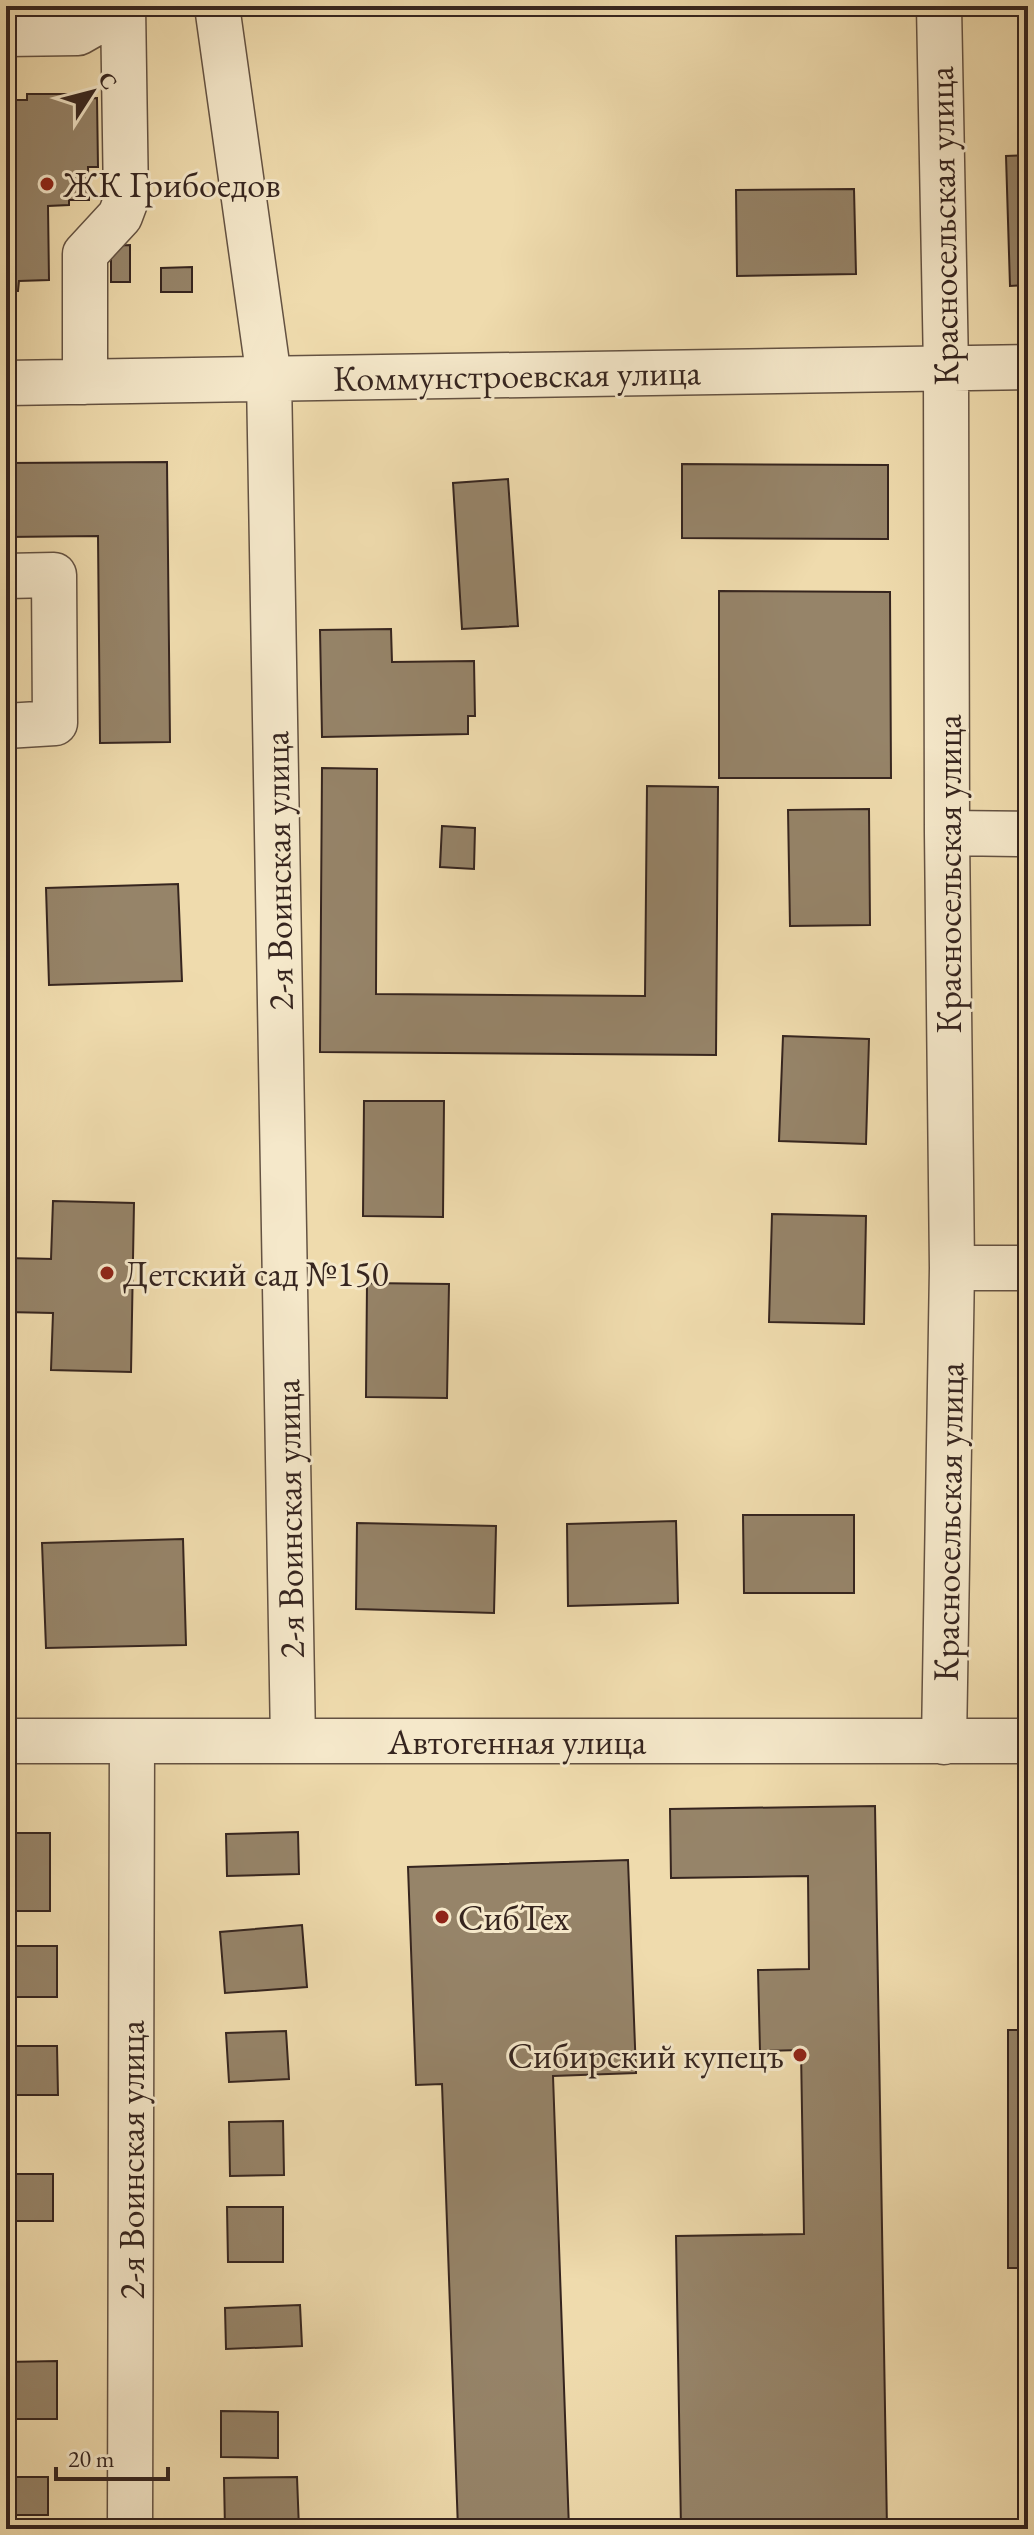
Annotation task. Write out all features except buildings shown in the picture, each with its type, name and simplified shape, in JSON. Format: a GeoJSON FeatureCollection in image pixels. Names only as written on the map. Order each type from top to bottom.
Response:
{"type":"FeatureCollection","features":[{"type":"Feature","properties":{"kind":"street"},"geometry":{"type":"LineString","coordinates":[[6,34],[78,33],[92,25],[103,6]]}},
{"type":"Feature","properties":{"kind":"street"},"geometry":{"type":"LineString","coordinates":[[85,382],[85,254],[120,216],[126,200],[123,6]]}},
{"type":"Feature","properties":{"kind":"street","name":"2-я Воинская улица"},"geometry":{"type":"LineString","coordinates":[[217,6],[269,378],[293,1741]]}},
{"type":"Feature","properties":{"kind":"street","name":"Красносельская улица"},"geometry":{"type":"LineString","coordinates":[[939,6],[946,368],[952,1268],[944,1742]]}},
{"type":"Feature","properties":{"kind":"street","name":"Коммунстроевская улица"},"geometry":{"type":"LineString","coordinates":[[6,383],[1028,367]]}},
{"type":"Feature","properties":{"kind":"street"},"geometry":{"type":"LineString","coordinates":[[6,576],[54,575],[55,709],[55,723],[6,726]]}},
{"type":"Feature","properties":{"kind":"street"},"geometry":{"type":"LineString","coordinates":[[947,833],[1028,834]]}},
{"type":"Feature","properties":{"kind":"street"},"geometry":{"type":"LineString","coordinates":[[952,1268],[1028,1268]]}},
{"type":"Feature","properties":{"kind":"street","name":"Автогенная улица"},"geometry":{"type":"LineString","coordinates":[[6,1741],[1028,1741]]}},
{"type":"Feature","properties":{"kind":"street","name":"2-я Воинская улица"},"geometry":{"type":"LineString","coordinates":[[130,2529],[132,1742]]}},
{"type":"Feature","properties":{"kind":"place","name":"ЖК Грибоедов"},"geometry":{"type":"Point","coordinates":[47,184]}},
{"type":"Feature","properties":{"kind":"place","name":"Детский сад №150"},"geometry":{"type":"Point","coordinates":[107,1273]}},
{"type":"Feature","properties":{"kind":"place","name":"СибТех"},"geometry":{"type":"Point","coordinates":[442,1917]}},
{"type":"Feature","properties":{"kind":"place","name":"Сибирский купецъ"},"geometry":{"type":"Point","coordinates":[800,2055]}}]}
